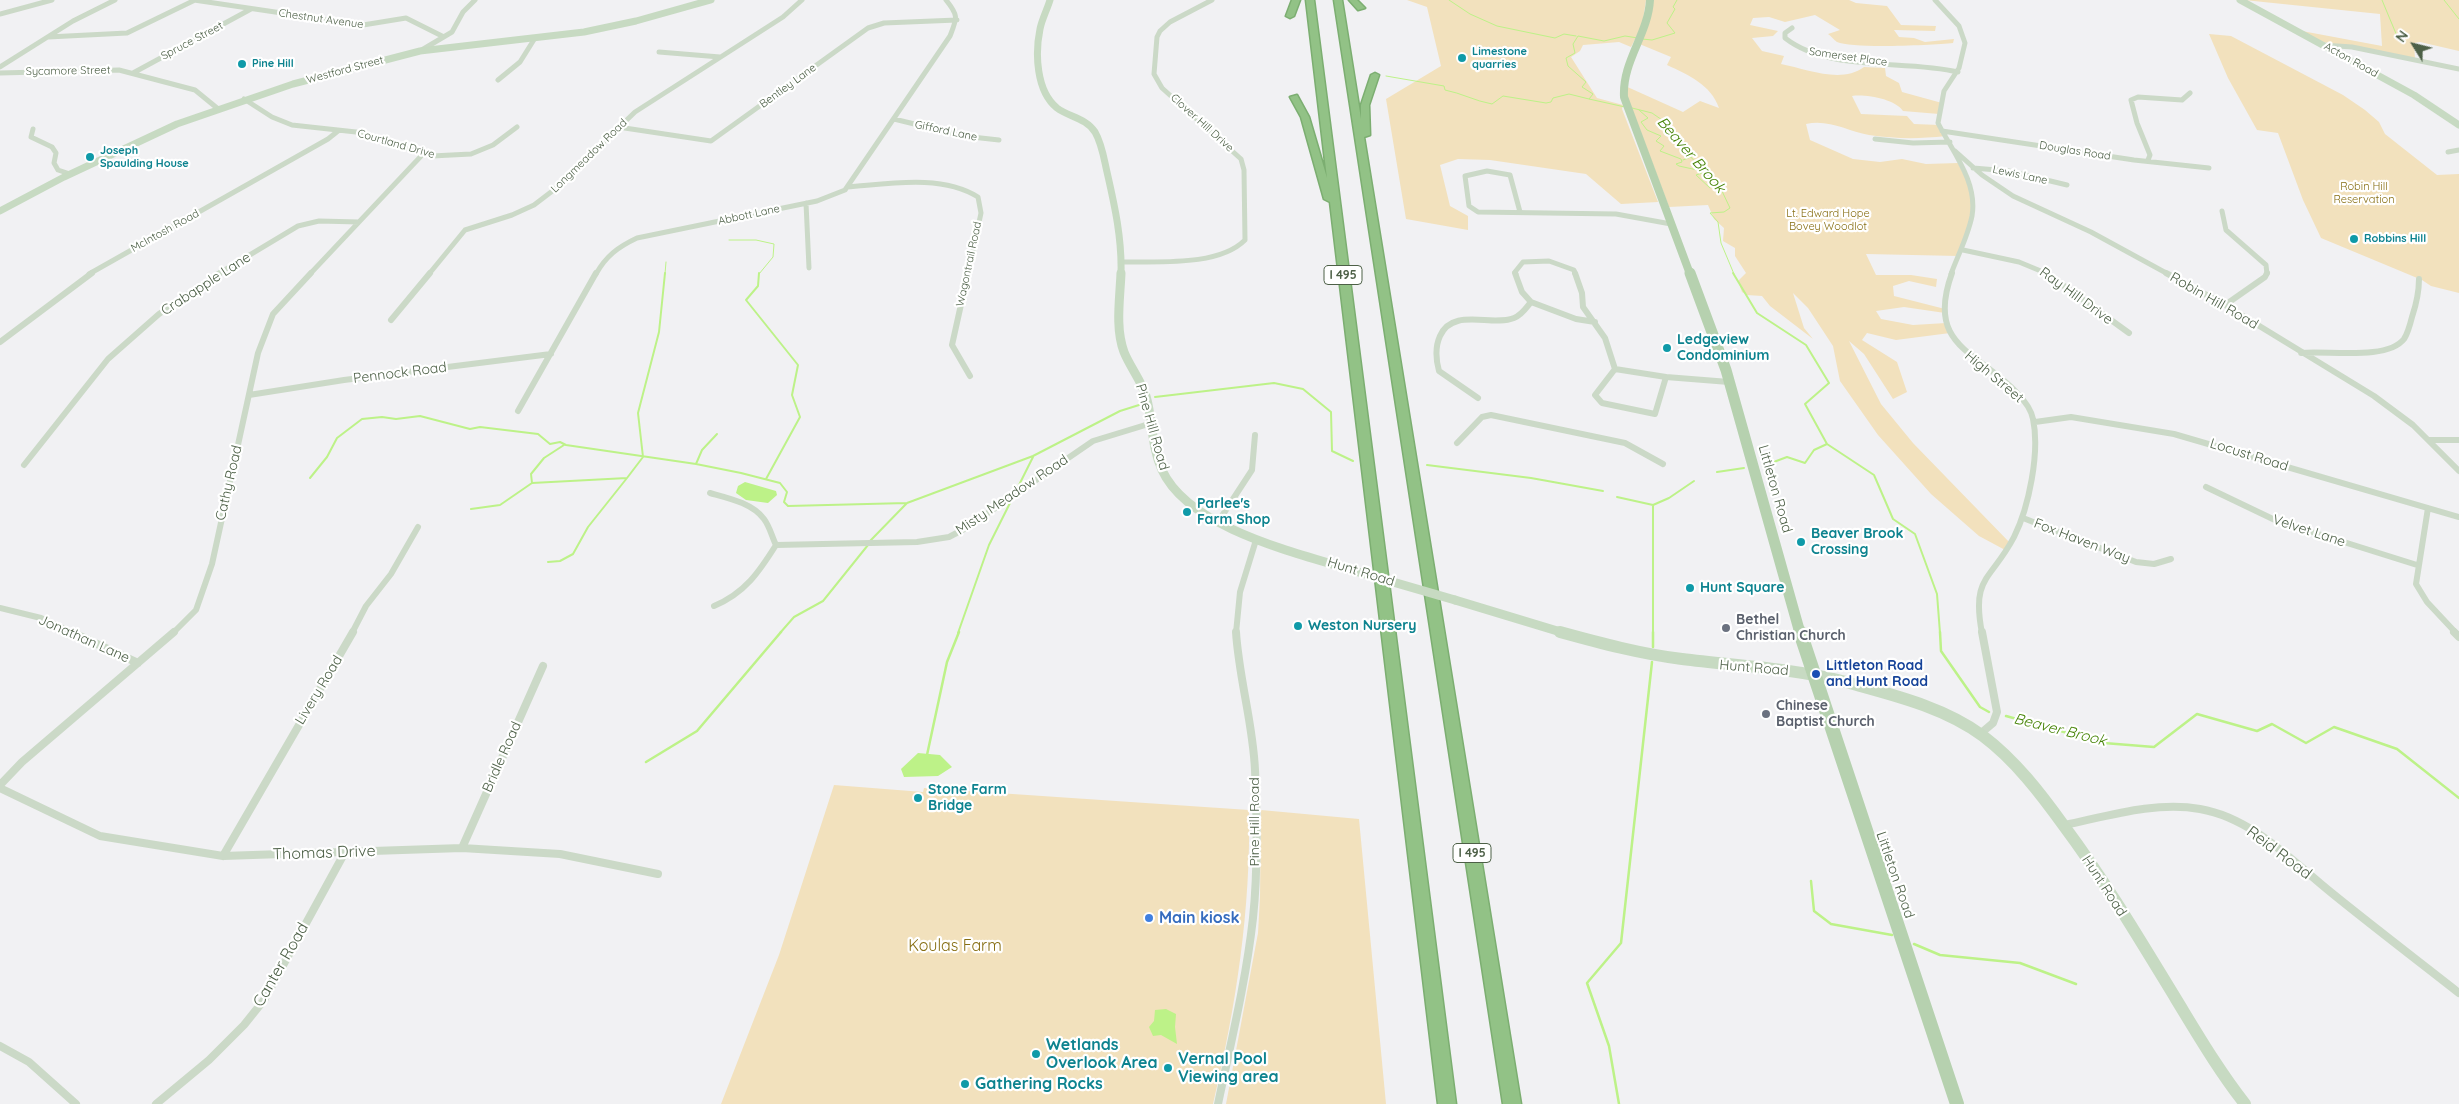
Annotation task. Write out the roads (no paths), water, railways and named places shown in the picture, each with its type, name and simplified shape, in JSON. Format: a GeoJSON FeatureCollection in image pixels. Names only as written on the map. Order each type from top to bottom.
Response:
{"type":"FeatureCollection","features":[{"type":"Feature","properties":{"kind":"highway"},"geometry":{"type":"LineString","coordinates":[[1290,16],[1296,0]]}},
{"type":"Feature","properties":{"kind":"highway","name":"I 495"},"geometry":{"type":"LineString","coordinates":[[1310,0],[1447,1104]]}},
{"type":"Feature","properties":{"kind":"highway","name":"I 495"},"geometry":{"type":"LineString","coordinates":[[1338,0],[1512,1104]]}},
{"type":"Feature","properties":{"kind":"highway"},"geometry":{"type":"LineString","coordinates":[[1353,0],[1361,8]]}},
{"type":"Feature","properties":{"kind":"highway"},"geometry":{"type":"LineString","coordinates":[[1369,197],[1365,105],[1374,75]]}},
{"type":"Feature","properties":{"kind":"highway"},"geometry":{"type":"LineString","coordinates":[[1294,98],[1305,117],[1326,192],[1337,216]]}},
{"type":"Feature","properties":{"kind":"main road","name":"Littleton Road"},"geometry":{"type":"LineString","coordinates":[[1650,0],[1650,16],[1644,33],[1626,67],[1623,85],[1624,97],[1729,382],[1813,674],[1957,1104]]}},
{"type":"Feature","properties":{"kind":"street"},"geometry":{"type":"LineString","coordinates":[[0,14],[52,0]]}},
{"type":"Feature","properties":{"kind":"street"},"geometry":{"type":"LineString","coordinates":[[0,67],[73,21],[115,0]]}},
{"type":"Feature","properties":{"kind":"street"},"geometry":{"type":"LineString","coordinates":[[48,37],[127,33],[194,0]]}},
{"type":"Feature","properties":{"kind":"street","name":"Chestnut Avenue"},"geometry":{"type":"LineString","coordinates":[[194,0],[363,26],[406,18],[444,37]]}},
{"type":"Feature","properties":{"kind":"street"},"geometry":{"type":"LineString","coordinates":[[420,51],[453,30],[463,12],[475,0]]}},
{"type":"Feature","properties":{"kind":"street","name":"Westford Street"},"geometry":{"type":"LineString","coordinates":[[0,211],[70,174],[177,124],[244,99],[420,51],[535,38],[612,26],[711,0]]}},
{"type":"Feature","properties":{"kind":"street","name":"Longmeadow Road"},"geometry":{"type":"LineString","coordinates":[[390,320],[460,234],[469,227],[512,215],[534,205],[555,189],[618,127],[648,104],[793,10],[802,0]]}},
{"type":"Feature","properties":{"kind":"street"},"geometry":{"type":"LineString","coordinates":[[946,0],[955,11],[957,20]]}},
{"type":"Feature","properties":{"kind":"street","name":"Pine Hill Road"},"geometry":{"type":"LineString","coordinates":[[1050,0],[1039,30],[1038,56],[1044,92],[1062,112],[1085,122],[1097,137],[1114,203],[1121,262],[1121,340],[1123,351],[1143,387],[1160,464],[1168,479],[1189,501],[1218,522],[1256,540],[1240,592],[1236,630],[1238,665],[1253,739],[1256,819],[1253,917],[1243,982],[1218,1104]]}},
{"type":"Feature","properties":{"kind":"street","name":"Clover Hill Drive"},"geometry":{"type":"LineString","coordinates":[[1121,262],[1220,256],[1236,250],[1245,240],[1244,170],[1241,159],[1162,88],[1154,74],[1157,37],[1161,30],[1212,0]]}},
{"type":"Feature","properties":{"kind":"street"},"geometry":{"type":"LineString","coordinates":[[1935,0],[1955,22],[1963,35],[1964,48],[1958,72],[1944,95],[1938,120],[1942,131]]}},
{"type":"Feature","properties":{"kind":"street","name":"Acton Road"},"geometry":{"type":"LineString","coordinates":[[2240,0],[2426,102],[2459,125]]}},
{"type":"Feature","properties":{"kind":"street","name":"Spruce Street"},"geometry":{"type":"LineString","coordinates":[[133,73],[252,9]]}},
{"type":"Feature","properties":{"kind":"street","name":"Abbott Lane"},"geometry":{"type":"LineString","coordinates":[[518,411],[603,261],[618,247],[650,235],[806,204],[834,196],[847,187],[950,36],[957,20]]}},
{"type":"Feature","properties":{"kind":"street","name":"Bentley Lane"},"geometry":{"type":"LineString","coordinates":[[618,127],[710,141],[868,28],[884,23],[957,20]]}},
{"type":"Feature","properties":{"kind":"street","name":"Somerset Place"},"geometry":{"type":"LineString","coordinates":[[1792,28],[1785,33],[1785,38],[1790,44],[1803,50],[1870,62],[1928,66],[1958,72]]}},
{"type":"Feature","properties":{"kind":"street"},"geometry":{"type":"LineString","coordinates":[[498,80],[526,56],[535,38]]}},
{"type":"Feature","properties":{"kind":"street"},"geometry":{"type":"LineString","coordinates":[[2323,45],[2360,49],[2459,69]]}},
{"type":"Feature","properties":{"kind":"street"},"geometry":{"type":"LineString","coordinates":[[659,52],[720,57]]}},
{"type":"Feature","properties":{"kind":"street","name":"Sycamore Street"},"geometry":{"type":"LineString","coordinates":[[0,73],[108,69],[133,73],[195,90],[217,108]]}},
{"type":"Feature","properties":{"kind":"street"},"geometry":{"type":"LineString","coordinates":[[2148,160],[2150,155],[2131,100],[2138,97],[2182,100],[2190,93]]}},
{"type":"Feature","properties":{"kind":"street","name":"Courtland Drive"},"geometry":{"type":"LineString","coordinates":[[244,99],[280,121],[304,127],[373,136],[423,154],[440,156],[471,154],[493,145],[517,127]]}},
{"type":"Feature","properties":{"kind":"street","name":"Gifford Lane"},"geometry":{"type":"LineString","coordinates":[[894,119],[963,136],[999,140]]}},
{"type":"Feature","properties":{"kind":"street"},"geometry":{"type":"LineString","coordinates":[[33,129],[31,136],[52,147],[56,153],[54,162],[58,170],[70,174]]}},
{"type":"Feature","properties":{"kind":"street","name":"McIntosh Road"},"geometry":{"type":"LineString","coordinates":[[0,342],[81,279],[328,139],[338,131]]}},
{"type":"Feature","properties":{"kind":"street","name":"High Street"},"geometry":{"type":"LineString","coordinates":[[1942,131],[1955,151],[1973,196],[1970,225],[1963,250],[1948,282],[1945,313],[1948,328],[1957,345],[1970,358],[2021,398],[2035,422]]}},
{"type":"Feature","properties":{"kind":"street","name":"Douglas Road"},"geometry":{"type":"LineString","coordinates":[[1942,131],[2134,160],[2209,168]]}},
{"type":"Feature","properties":{"kind":"street"},"geometry":{"type":"LineString","coordinates":[[1875,139],[1913,143],[1950,142]]}},
{"type":"Feature","properties":{"kind":"street"},"geometry":{"type":"LineString","coordinates":[[2448,152],[2459,150]]}},
{"type":"Feature","properties":{"kind":"street","name":"Robin Hill Road"},"geometry":{"type":"LineString","coordinates":[[1955,151],[1974,168],[2020,199],[2091,232],[2225,305],[2374,396],[2430,440],[2459,471]]}},
{"type":"Feature","properties":{"kind":"street","name":"Cathy Road"},"geometry":{"type":"LineString","coordinates":[[0,787],[22,762],[138,663],[196,610],[212,564],[258,353],[273,314],[423,154]]}},
{"type":"Feature","properties":{"kind":"street","name":"Lewis Lane"},"geometry":{"type":"LineString","coordinates":[[1974,168],[2009,171],[2067,185]]}},
{"type":"Feature","properties":{"kind":"street"},"geometry":{"type":"LineString","coordinates":[[1520,212],[1510,175],[1500,172],[1473,172],[1465,176],[1471,209],[1478,212],[1619,214],[1671,224]]}},
{"type":"Feature","properties":{"kind":"street","name":"Wagontrail Road"},"geometry":{"type":"LineString","coordinates":[[847,187],[932,184],[964,188],[978,197],[981,213],[952,346],[970,376]]}},
{"type":"Feature","properties":{"kind":"street"},"geometry":{"type":"LineString","coordinates":[[806,204],[809,268]]}},
{"type":"Feature","properties":{"kind":"street"},"geometry":{"type":"LineString","coordinates":[[2222,211],[2226,230],[2266,265],[2268,272],[2265,277],[2225,305]]}},
{"type":"Feature","properties":{"kind":"street","name":"Crabapple Lane"},"geometry":{"type":"LineString","coordinates":[[24,465],[108,359],[178,299],[298,226],[319,221],[359,222]]}},
{"type":"Feature","properties":{"kind":"street","name":"Ray Hill Drive"},"geometry":{"type":"LineString","coordinates":[[1963,250],[2018,261],[2037,268],[2050,275],[2129,333]]}},
{"type":"Feature","properties":{"kind":"street"},"geometry":{"type":"LineString","coordinates":[[1595,322],[1576,319],[1532,302],[1522,292],[1515,272],[1523,262],[1542,260],[1561,264],[1574,270],[1581,291],[1583,307],[1595,322],[1605,338],[1615,369]]}},
{"type":"Feature","properties":{"kind":"street"},"geometry":{"type":"LineString","coordinates":[[2301,353],[2375,351],[2399,344],[2405,337],[2410,323],[2417,298],[2419,279]]}},
{"type":"Feature","properties":{"kind":"street"},"geometry":{"type":"LineString","coordinates":[[1478,398],[1439,371],[1436,350],[1440,331],[1446,325],[1463,320],[1511,319],[1520,316],[1532,302]]}},
{"type":"Feature","properties":{"kind":"street","name":"Pennock Road"},"geometry":{"type":"LineString","coordinates":[[250,394],[551,354]]}},
{"type":"Feature","properties":{"kind":"street"},"geometry":{"type":"LineString","coordinates":[[1615,369],[1666,377],[1729,382]]}},
{"type":"Feature","properties":{"kind":"street"},"geometry":{"type":"LineString","coordinates":[[1615,369],[1595,395],[1602,403],[1655,414],[1666,377]]}},
{"type":"Feature","properties":{"kind":"street"},"geometry":{"type":"LineString","coordinates":[[1457,443],[1482,417],[1491,416],[1625,443],[1663,464]]}},
{"type":"Feature","properties":{"kind":"street","name":"Locust Road"},"geometry":{"type":"LineString","coordinates":[[2035,422],[2071,417],[2174,434],[2459,517]]}},
{"type":"Feature","properties":{"kind":"street"},"geometry":{"type":"LineString","coordinates":[[1980,734],[1993,723],[1997,712],[1978,612],[1978,591],[1984,579],[2011,544],[2022,518],[2032,478],[2035,422]]}},
{"type":"Feature","properties":{"kind":"street","name":"Misty Meadow Road"},"geometry":{"type":"LineString","coordinates":[[776,544],[917,542],[949,537],[1093,441],[1152,423]]}},
{"type":"Feature","properties":{"kind":"street"},"geometry":{"type":"LineString","coordinates":[[1218,522],[1252,470],[1255,435]]}},
{"type":"Feature","properties":{"kind":"street"},"geometry":{"type":"LineString","coordinates":[[2430,440],[2459,440]]}},
{"type":"Feature","properties":{"kind":"street","name":"Velvet Lane"},"geometry":{"type":"LineString","coordinates":[[2206,487],[2283,523],[2417,565]]}},
{"type":"Feature","properties":{"kind":"street"},"geometry":{"type":"LineString","coordinates":[[710,493],[732,500],[758,512],[765,520],[776,544],[750,585],[731,600],[714,606]]}},
{"type":"Feature","properties":{"kind":"street"},"geometry":{"type":"LineString","coordinates":[[2428,508],[2417,565],[2416,584],[2422,596],[2459,637]]}},
{"type":"Feature","properties":{"kind":"street","name":"Fox Haven Way"},"geometry":{"type":"LineString","coordinates":[[2022,518],[2136,562],[2154,564],[2171,559]]}},
{"type":"Feature","properties":{"kind":"street","name":"Livery Road"},"geometry":{"type":"LineString","coordinates":[[223,856],[349,640],[366,606],[391,574],[418,527]]}},
{"type":"Feature","properties":{"kind":"street","name":"Hunt Road"},"geometry":{"type":"LineString","coordinates":[[1256,540],[1543,627],[1646,653],[1709,663],[1813,674],[1918,704],[1948,716],[1980,734],[2005,756],[2065,825],[2208,1051],[2245,1104]]}},
{"type":"Feature","properties":{"kind":"street","name":"Jonathan Lane"},"geometry":{"type":"LineString","coordinates":[[0,608],[41,618],[138,663]]}},
{"type":"Feature","properties":{"kind":"street","name":"Bridle Road"},"geometry":{"type":"LineString","coordinates":[[462,848],[543,666]]}},
{"type":"Feature","properties":{"kind":"street","name":"Thomas Drive"},"geometry":{"type":"LineString","coordinates":[[0,787],[100,836],[223,856],[462,848],[560,854],[658,874]]}},
{"type":"Feature","properties":{"kind":"street","name":"Reid Road"},"geometry":{"type":"LineString","coordinates":[[2065,825],[2132,812],[2172,808],[2201,809],[2227,817],[2247,828],[2284,855],[2459,993]]}},
{"type":"Feature","properties":{"kind":"street","name":"Canter Road"},"geometry":{"type":"LineString","coordinates":[[156,1104],[209,1060],[244,1025],[264,1000],[345,852]]}},
{"type":"Feature","properties":{"kind":"street"},"geometry":{"type":"LineString","coordinates":[[0,1046],[29,1062],[76,1104]]}},
{"type":"Feature","properties":{"kind":"waterway"},"geometry":{"type":"LineString","coordinates":[[1449,0],[1470,14],[1497,26],[1555,38],[1564,34],[1576,36]]}},
{"type":"Feature","properties":{"kind":"waterway","name":"Beaver Brook"},"geometry":{"type":"LineString","coordinates":[[1642,39],[1652,40],[1675,33],[1667,23],[1675,9],[1673,7],[1677,0]]}},
{"type":"Feature","properties":{"kind":"waterway"},"geometry":{"type":"LineString","coordinates":[[2382,0],[2397,36]]}},
{"type":"Feature","properties":{"kind":"waterway"},"geometry":{"type":"LineString","coordinates":[[2444,0],[2459,19]]}},
{"type":"Feature","properties":{"kind":"waterway","name":"Beaver Brook"},"geometry":{"type":"LineString","coordinates":[[1589,99],[1593,94],[1582,87],[1586,82],[1568,66],[1566,58],[1575,53],[1573,44],[1578,36],[1604,41],[1625,36],[1638,38]]}},
{"type":"Feature","properties":{"kind":"waterway"},"geometry":{"type":"LineString","coordinates":[[1386,76],[1444,86],[1445,90],[1492,104],[1503,96],[1546,103],[1551,102],[1553,98],[1569,94],[1589,99]]}},
{"type":"Feature","properties":{"kind":"waterway","name":"Beaver Brook"},"geometry":{"type":"LineString","coordinates":[[1589,99],[1625,107]]}},
{"type":"Feature","properties":{"kind":"waterway","name":"Beaver Brook"},"geometry":{"type":"LineString","coordinates":[[1632,108],[1652,113],[1665,122],[1691,157]]}},
{"type":"Feature","properties":{"kind":"waterway"},"geometry":{"type":"LineString","coordinates":[[1639,110],[1648,118],[1641,122],[1647,130],[1661,136],[1656,141],[1664,146],[1660,151],[1681,159],[1682,162],[1676,164],[1679,166],[1702,171]]}},
{"type":"Feature","properties":{"kind":"waterway"},"geometry":{"type":"LineString","coordinates":[[1683,160],[1691,157]]}},
{"type":"Feature","properties":{"kind":"waterway","name":"Beaver Brook"},"geometry":{"type":"LineString","coordinates":[[1691,157],[1721,189],[1730,208],[1724,212],[1710,213],[1718,222],[1721,243],[1734,274]]}},
{"type":"Feature","properties":{"kind":"waterway"},"geometry":{"type":"LineString","coordinates":[[1702,171],[1702,173],[1696,175],[1710,188]]}},
{"type":"Feature","properties":{"kind":"waterway"},"geometry":{"type":"LineString","coordinates":[[729,240],[756,240],[774,244],[773,257],[759,274]]}},
{"type":"Feature","properties":{"kind":"waterway"},"geometry":{"type":"LineString","coordinates":[[665,274],[666,262]]}},
{"type":"Feature","properties":{"kind":"waterway"},"geometry":{"type":"LineString","coordinates":[[643,456],[638,413],[659,332],[665,273]]}},
{"type":"Feature","properties":{"kind":"waterway"},"geometry":{"type":"LineString","coordinates":[[759,273],[758,286],[746,300],[798,365],[792,395],[800,417],[766,479]]}},
{"type":"Feature","properties":{"kind":"waterway","name":"Beaver Brook"},"geometry":{"type":"LineString","coordinates":[[1733,273],[1757,313],[1806,345],[1829,383],[1805,404],[1827,444]]}},
{"type":"Feature","properties":{"kind":"waterway"},"geometry":{"type":"LineString","coordinates":[[1155,397],[1274,383],[1303,389],[1331,412],[1332,451],[1353,461]]}},
{"type":"Feature","properties":{"kind":"waterway"},"geometry":{"type":"LineString","coordinates":[[907,503],[1033,456],[1120,411],[1139,405]]}},
{"type":"Feature","properties":{"kind":"waterway"},"geometry":{"type":"LineString","coordinates":[[310,478],[327,457],[337,438],[362,419],[382,417],[396,419],[420,416],[470,429],[480,427],[538,434],[550,444],[560,442],[566,445],[643,456]]}},
{"type":"Feature","properties":{"kind":"waterway"},"geometry":{"type":"LineString","coordinates":[[696,464],[702,450],[717,434]]}},
{"type":"Feature","properties":{"kind":"waterway"},"geometry":{"type":"LineString","coordinates":[[1763,466],[1787,457],[1805,463],[1814,450],[1827,444]]}},
{"type":"Feature","properties":{"kind":"waterway","name":"Beaver Brook"},"geometry":{"type":"LineString","coordinates":[[1827,444],[1874,475],[1893,519],[1915,534],[1937,594],[1940,633]]}},
{"type":"Feature","properties":{"kind":"waterway"},"geometry":{"type":"LineString","coordinates":[[532,483],[531,474],[544,458],[564,445]]}},
{"type":"Feature","properties":{"kind":"waterway"},"geometry":{"type":"LineString","coordinates":[[627,478],[643,456]]}},
{"type":"Feature","properties":{"kind":"waterway"},"geometry":{"type":"LineString","coordinates":[[643,456],[696,464]]}},
{"type":"Feature","properties":{"kind":"waterway"},"geometry":{"type":"LineString","coordinates":[[1016,491],[1033,457]]}},
{"type":"Feature","properties":{"kind":"waterway"},"geometry":{"type":"LineString","coordinates":[[696,464],[780,483],[787,492],[784,502],[788,506],[907,503]]}},
{"type":"Feature","properties":{"kind":"waterway"},"geometry":{"type":"LineString","coordinates":[[1427,465],[1531,478],[1603,491]]}},
{"type":"Feature","properties":{"kind":"waterway"},"geometry":{"type":"LineString","coordinates":[[1717,472],[1744,468]]}},
{"type":"Feature","properties":{"kind":"waterway"},"geometry":{"type":"LineString","coordinates":[[532,483],[627,478]]}},
{"type":"Feature","properties":{"kind":"waterway"},"geometry":{"type":"LineString","coordinates":[[548,562],[560,561],[573,554],[588,527],[627,478]]}},
{"type":"Feature","properties":{"kind":"waterway"},"geometry":{"type":"LineString","coordinates":[[1653,505],[1669,498],[1694,481]]}},
{"type":"Feature","properties":{"kind":"waterway"},"geometry":{"type":"LineString","coordinates":[[471,509],[500,505],[532,483]]}},
{"type":"Feature","properties":{"kind":"waterway"},"geometry":{"type":"LineString","coordinates":[[1617,497],[1653,505]]}},
{"type":"Feature","properties":{"kind":"waterway"},"geometry":{"type":"LineString","coordinates":[[958,633],[989,545],[1012,499]]}},
{"type":"Feature","properties":{"kind":"waterway"},"geometry":{"type":"LineString","coordinates":[[870,541],[907,503]]}},
{"type":"Feature","properties":{"kind":"waterway"},"geometry":{"type":"LineString","coordinates":[[1653,505],[1653,647]]}},
{"type":"Feature","properties":{"kind":"waterway"},"geometry":{"type":"LineString","coordinates":[[780,633],[794,617],[823,601],[868,545]]}},
{"type":"Feature","properties":{"kind":"waterway"},"geometry":{"type":"LineString","coordinates":[[646,762],[697,731],[781,632]]}},
{"type":"Feature","properties":{"kind":"waterway"},"geometry":{"type":"LineString","coordinates":[[927,755],[947,662],[959,632]]}},
{"type":"Feature","properties":{"kind":"waterway","name":"Beaver Brook"},"geometry":{"type":"LineString","coordinates":[[1940,632],[1941,651],[1980,707],[1989,712]]}},
{"type":"Feature","properties":{"kind":"waterway"},"geometry":{"type":"LineString","coordinates":[[1619,1104],[1609,1046],[1587,983],[1621,943],[1652,662]]}},
{"type":"Feature","properties":{"kind":"waterway","name":"Beaver Brook"},"geometry":{"type":"LineString","coordinates":[[2006,716],[2104,743],[2154,747],[2197,714],[2257,731],[2272,724],[2306,743],[2334,727],[2397,749],[2459,798]]}},
{"type":"Feature","properties":{"kind":"waterway"},"geometry":{"type":"LineString","coordinates":[[1811,881],[1814,911],[1831,924],[1892,935]]}},
{"type":"Feature","properties":{"kind":"waterway"},"geometry":{"type":"LineString","coordinates":[[1914,944],[1940,955],[2020,963],[2076,984]]}},
{"type":"Feature","properties":{"kind":"place","name":"Limestone quarries"},"geometry":{"type":"Point","coordinates":[1462,58]}},
{"type":"Feature","properties":{"kind":"place","name":"Pine Hill"},"geometry":{"type":"Point","coordinates":[242,64]}},
{"type":"Feature","properties":{"kind":"place","name":"Joseph Spaulding House"},"geometry":{"type":"Point","coordinates":[90,157]}},
{"type":"Feature","properties":{"kind":"place","name":"Robbins Hill"},"geometry":{"type":"Point","coordinates":[2354,239]}},
{"type":"Feature","properties":{"kind":"place","name":"Ledgeview Condominium"},"geometry":{"type":"Point","coordinates":[1667,348]}},
{"type":"Feature","properties":{"kind":"place","name":"Parlee's Farm Shop"},"geometry":{"type":"Point","coordinates":[1187,512]}},
{"type":"Feature","properties":{"kind":"place","name":"Beaver Brook Crossing"},"geometry":{"type":"Point","coordinates":[1801,542]}},
{"type":"Feature","properties":{"kind":"place","name":"Hunt Square"},"geometry":{"type":"Point","coordinates":[1690,588]}},
{"type":"Feature","properties":{"kind":"place","name":"Weston Nursery"},"geometry":{"type":"Point","coordinates":[1298,626]}},
{"type":"Feature","properties":{"kind":"place","name":"Bethel Christian Church"},"geometry":{"type":"Point","coordinates":[1726,628]}},
{"type":"Feature","properties":{"kind":"place","name":"Littleton Road and Hunt Road"},"geometry":{"type":"Point","coordinates":[1816,674]}},
{"type":"Feature","properties":{"kind":"place","name":"Chinese Baptist Church"},"geometry":{"type":"Point","coordinates":[1766,714]}},
{"type":"Feature","properties":{"kind":"place","name":"Stone Farm Bridge"},"geometry":{"type":"Point","coordinates":[918,798]}},
{"type":"Feature","properties":{"kind":"place","name":"Main kiosk"},"geometry":{"type":"Point","coordinates":[1149,918]}},
{"type":"Feature","properties":{"kind":"place","name":"Wetlands Overlook Area"},"geometry":{"type":"Point","coordinates":[1036,1054]}},
{"type":"Feature","properties":{"kind":"place","name":"Vernal Pool Viewing area"},"geometry":{"type":"Point","coordinates":[1168,1068]}},
{"type":"Feature","properties":{"kind":"place","name":"Gathering Rocks"},"geometry":{"type":"Point","coordinates":[965,1084]}},
{"type":"Feature","properties":{"kind":"park label","name":"Robin Hill Reservation"},"geometry":{"type":"Point","coordinates":[2364,193]}},
{"type":"Feature","properties":{"kind":"park label","name":"Lt. Edward Hope Bovey Woodlot"},"geometry":{"type":"Point","coordinates":[1828,220]}},
{"type":"Feature","properties":{"kind":"park label","name":"Koulas Farm"},"geometry":{"type":"Point","coordinates":[955,946]}}]}
